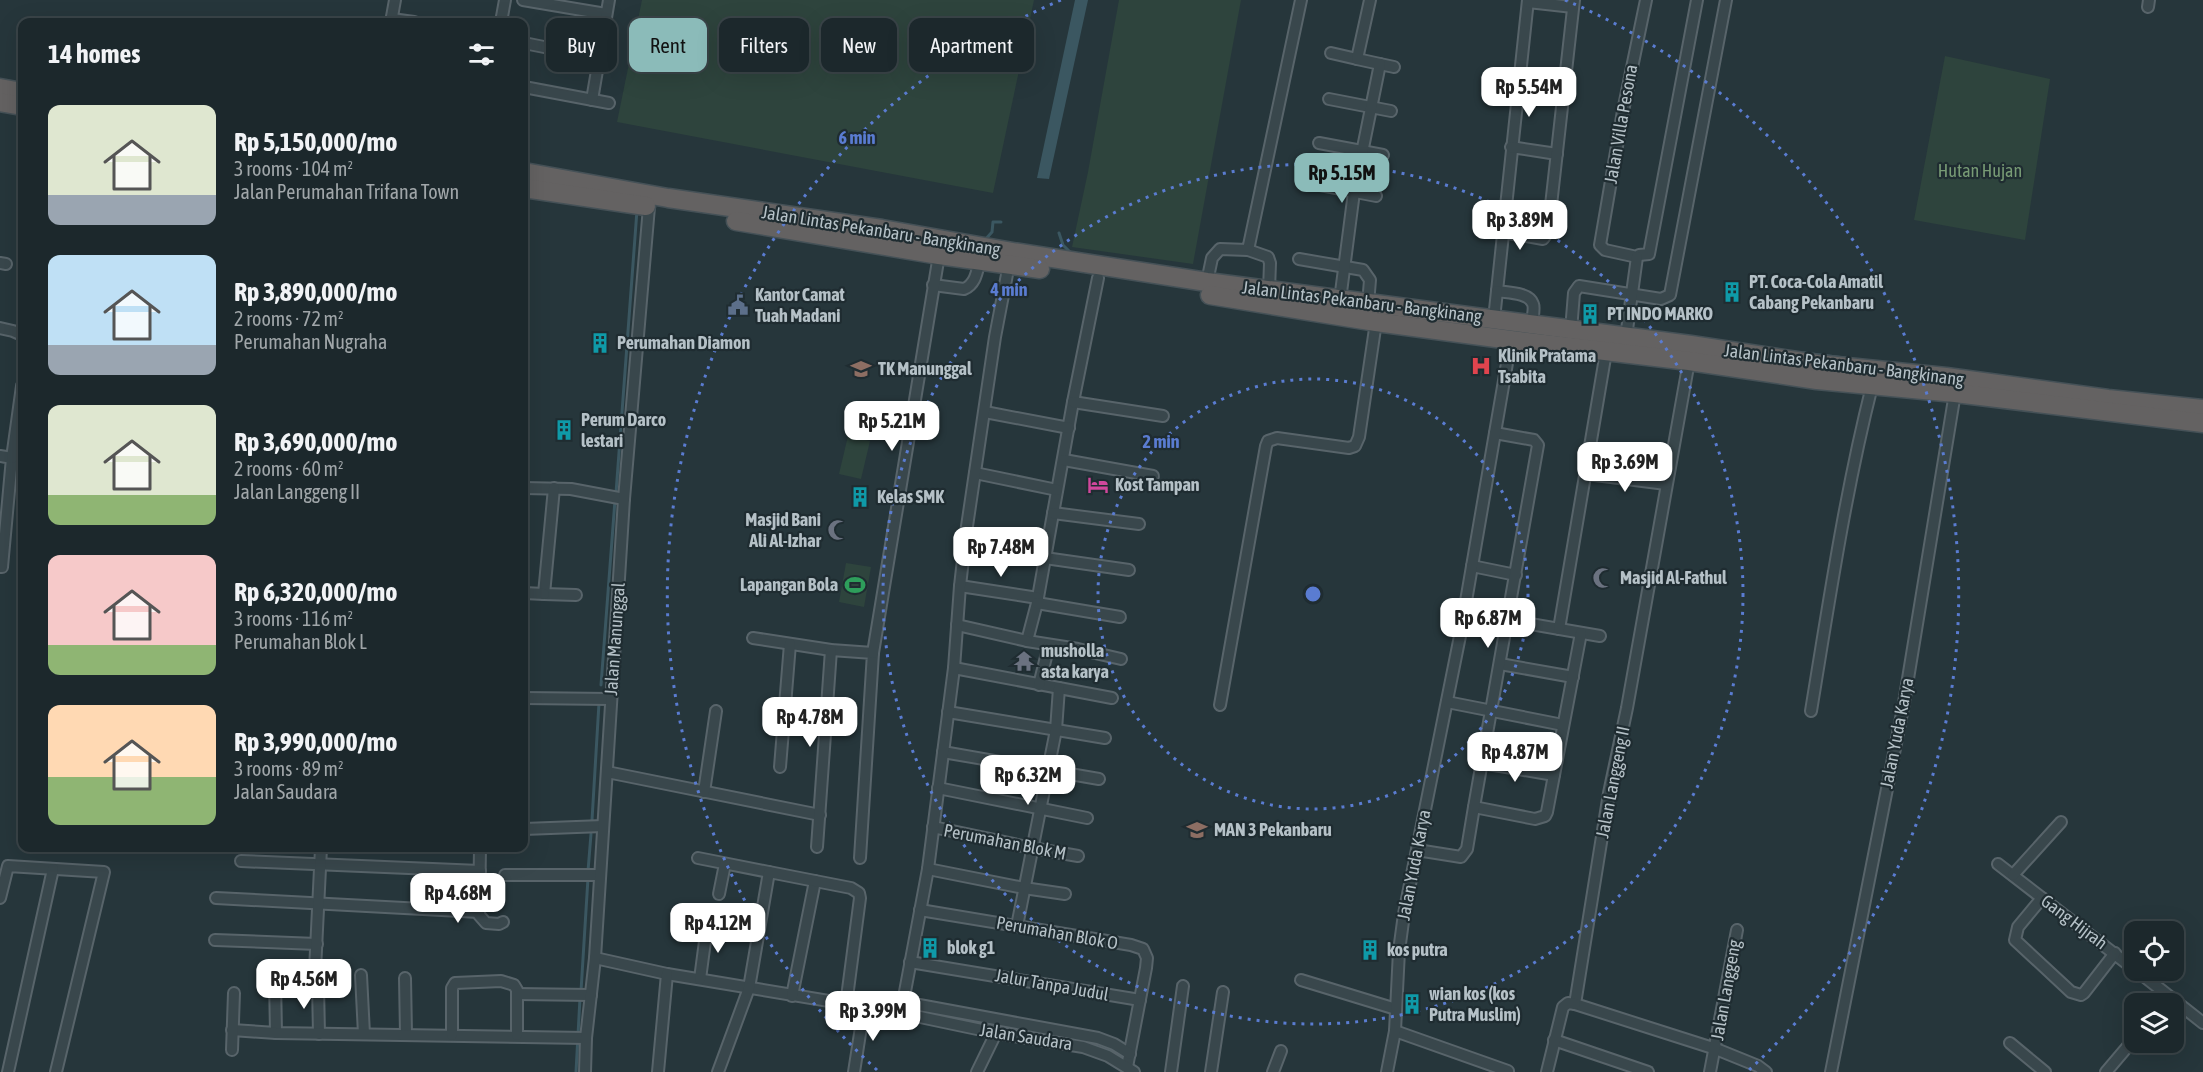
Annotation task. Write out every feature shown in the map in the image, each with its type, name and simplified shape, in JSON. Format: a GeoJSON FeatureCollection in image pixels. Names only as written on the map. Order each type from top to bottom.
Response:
{"type":"FeatureCollection","features":[{"type":"Feature","properties":{"kind":"highway"},"geometry":{"type":"LineString","coordinates":[[0,88],[18,91]]}},
{"type":"Feature","properties":{"kind":"highway"},"geometry":{"type":"LineString","coordinates":[[0,102],[18,105]]}},
{"type":"Feature","properties":{"kind":"highway","name":"Jalan Lintas Pekanbaru - Bangkinang"},"geometry":{"type":"LineString","coordinates":[[528,173],[655,202]]}},
{"type":"Feature","properties":{"kind":"highway","name":"Jalan Lintas Pekanbaru - Bangkinang"},"geometry":{"type":"LineString","coordinates":[[528,188],[655,202],[771,220],[939,255],[1376,322],[1511,340],[1689,361],[1817,372],[1946,377],[2203,410]]}},
{"type":"Feature","properties":{"kind":"highway","name":"Jalan Lintas Pekanbaru - Bangkinang"},"geometry":{"type":"LineString","coordinates":[[796,225],[882,229],[1207,282],[1626,337],[1817,372],[1872,386],[1955,393],[2203,423]]}},
{"type":"Feature","properties":{"kind":"street"},"geometry":{"type":"LineString","coordinates":[[392,18],[395,0]]}},
{"type":"Feature","properties":{"kind":"street"},"geometry":{"type":"LineString","coordinates":[[502,18],[505,0]]}},
{"type":"Feature","properties":{"kind":"street"},"geometry":{"type":"LineString","coordinates":[[522,0],[606,14]]}},
{"type":"Feature","properties":{"kind":"street"},"geometry":{"type":"LineString","coordinates":[[605,18],[609,0]]}},
{"type":"Feature","properties":{"kind":"street"},"geometry":{"type":"LineString","coordinates":[[1248,250],[1300,0]]}},
{"type":"Feature","properties":{"kind":"street"},"geometry":{"type":"LineString","coordinates":[[1357,59],[1370,0]]}},
{"type":"Feature","properties":{"kind":"street","name":"Jalan Villa Pesona"},"geometry":{"type":"LineString","coordinates":[[1637,257],[1605,250],[1599,244],[1646,0]]}},
{"type":"Feature","properties":{"kind":"street"},"geometry":{"type":"LineString","coordinates":[[1626,337],[1630,294],[1637,257],[1649,254],[1697,0]]}},
{"type":"Feature","properties":{"kind":"street"},"geometry":{"type":"LineString","coordinates":[[1570,330],[1574,293],[1576,288],[1583,285],[1666,298],[1672,290],[1726,0]]}},
{"type":"Feature","properties":{"kind":"street"},"geometry":{"type":"LineString","coordinates":[[1494,320],[1502,232],[1511,147],[1528,1],[1573,3],[1546,236],[1543,239],[1536,239],[1502,232]]}},
{"type":"Feature","properties":{"kind":"street"},"geometry":{"type":"LineString","coordinates":[[528,44],[546,47]]}},
{"type":"Feature","properties":{"kind":"street"},"geometry":{"type":"LineString","coordinates":[[1331,53],[1394,67]]}},
{"type":"Feature","properties":{"kind":"street"},"geometry":{"type":"LineString","coordinates":[[1340,300],[1354,192],[1380,64]]}},
{"type":"Feature","properties":{"kind":"street"},"geometry":{"type":"LineString","coordinates":[[592,100],[597,72]]}},
{"type":"Feature","properties":{"kind":"street"},"geometry":{"type":"LineString","coordinates":[[528,88],[609,104]]}},
{"type":"Feature","properties":{"kind":"street"},"geometry":{"type":"LineString","coordinates":[[1329,99],[1391,111]]}},
{"type":"Feature","properties":{"kind":"street"},"geometry":{"type":"LineString","coordinates":[[1319,142],[1383,155]]}},
{"type":"Feature","properties":{"kind":"street"},"geometry":{"type":"LineString","coordinates":[[1511,147],[1557,154]]}},
{"type":"Feature","properties":{"kind":"street"},"geometry":{"type":"LineString","coordinates":[[1314,184],[1376,196]]}},
{"type":"Feature","properties":{"kind":"street","name":"Jalan Manunggal"},"geometry":{"type":"LineString","coordinates":[[585,1072],[586,1038],[595,958],[624,499],[655,202]]}},
{"type":"Feature","properties":{"kind":"street"},"geometry":{"type":"LineString","coordinates":[[1207,282],[1212,258],[1220,249],[1248,250],[1268,257],[1270,263],[1269,290]]}},
{"type":"Feature","properties":{"kind":"street"},"geometry":{"type":"LineString","coordinates":[[860,858],[873,653],[939,255]]}},
{"type":"Feature","properties":{"kind":"street"},"geometry":{"type":"LineString","coordinates":[[1299,259],[1358,269],[1370,280],[1368,304]]}},
{"type":"Feature","properties":{"kind":"street"},"geometry":{"type":"LineString","coordinates":[[933,285],[968,287],[975,278],[980,260]]}},
{"type":"Feature","properties":{"kind":"street"},"geometry":{"type":"LineString","coordinates":[[1009,264],[995,337],[966,533],[954,668],[928,869],[902,1008],[1036,1026],[1098,1038],[1130,1054]]}},
{"type":"Feature","properties":{"kind":"street"},"geometry":{"type":"LineString","coordinates":[[1027,641],[1037,601],[1098,278]]}},
{"type":"Feature","properties":{"kind":"street"},"geometry":{"type":"LineString","coordinates":[[1497,291],[1521,294],[1529,298],[1533,304],[1532,324]]}},
{"type":"Feature","properties":{"kind":"street"},"geometry":{"type":"LineString","coordinates":[[1220,705],[1268,441],[1277,438],[1349,448],[1355,446],[1359,437],[1376,322]]}},
{"type":"Feature","properties":{"kind":"street"},"geometry":{"type":"LineString","coordinates":[[0,328],[18,333]]}},
{"type":"Feature","properties":{"kind":"street","name":"Jalan Yuda Karya"},"geometry":{"type":"LineString","coordinates":[[1387,1072],[1395,1031],[1399,951],[1404,915],[1447,702],[1511,340]]}},
{"type":"Feature","properties":{"kind":"street"},"geometry":{"type":"LineString","coordinates":[[1559,629],[1606,352]]}},
{"type":"Feature","properties":{"kind":"street","name":"Jalan Langgeng II"},"geometry":{"type":"LineString","coordinates":[[1575,1004],[1609,793],[1627,708],[1689,361]]}},
{"type":"Feature","properties":{"kind":"street"},"geometry":{"type":"LineString","coordinates":[[1811,711],[1858,442],[1872,386]]}},
{"type":"Feature","properties":{"kind":"street","name":"Jalan Yuda Karya"},"geometry":{"type":"LineString","coordinates":[[1831,1072],[1904,703],[1955,393]]}},
{"type":"Feature","properties":{"kind":"street"},"geometry":{"type":"LineString","coordinates":[[1073,402],[1164,416]]}},
{"type":"Feature","properties":{"kind":"street"},"geometry":{"type":"LineString","coordinates":[[985,412],[1069,428]]}},
{"type":"Feature","properties":{"kind":"street"},"geometry":{"type":"LineString","coordinates":[[1,570],[18,415]]}},
{"type":"Feature","properties":{"kind":"street"},"geometry":{"type":"LineString","coordinates":[[1417,850],[1461,857],[1467,849],[1538,445],[1534,440],[1527,438],[1495,433]]}},
{"type":"Feature","properties":{"kind":"street"},"geometry":{"type":"LineString","coordinates":[[0,456],[12,458]]}},
{"type":"Feature","properties":{"kind":"street"},"geometry":{"type":"LineString","coordinates":[[1064,460],[1154,476]]}},
{"type":"Feature","properties":{"kind":"street"},"geometry":{"type":"LineString","coordinates":[[975,473],[1058,490]]}},
{"type":"Feature","properties":{"kind":"street"},"geometry":{"type":"LineString","coordinates":[[1587,474],[1666,484]]}},
{"type":"Feature","properties":{"kind":"street"},"geometry":{"type":"LineString","coordinates":[[528,488],[571,489],[624,499]]}},
{"type":"Feature","properties":{"kind":"street"},"geometry":{"type":"LineString","coordinates":[[544,594],[554,488]]}},
{"type":"Feature","properties":{"kind":"street"},"geometry":{"type":"LineString","coordinates":[[1053,513],[1139,524]]}},
{"type":"Feature","properties":{"kind":"street"},"geometry":{"type":"LineString","coordinates":[[966,533],[1047,546]]}},
{"type":"Feature","properties":{"kind":"street"},"geometry":{"type":"LineString","coordinates":[[1045,558],[1129,570]]}},
{"type":"Feature","properties":{"kind":"street"},"geometry":{"type":"LineString","coordinates":[[1472,566],[1516,575]]}},
{"type":"Feature","properties":{"kind":"street"},"geometry":{"type":"LineString","coordinates":[[960,586],[1120,617]]}},
{"type":"Feature","properties":{"kind":"street"},"geometry":{"type":"LineString","coordinates":[[528,593],[576,595]]}},
{"type":"Feature","properties":{"kind":"street"},"geometry":{"type":"LineString","coordinates":[[1508,620],[1600,636]]}},
{"type":"Feature","properties":{"kind":"street"},"geometry":{"type":"LineString","coordinates":[[957,625],[1121,659]]}},
{"type":"Feature","properties":{"kind":"street"},"geometry":{"type":"LineString","coordinates":[[1474,807],[1535,819],[1545,816],[1581,633]]}},
{"type":"Feature","properties":{"kind":"street"},"geometry":{"type":"LineString","coordinates":[[753,638],[831,651],[873,653]]}},
{"type":"Feature","properties":{"kind":"street"},"geometry":{"type":"LineString","coordinates":[[780,767],[790,644]]}},
{"type":"Feature","properties":{"kind":"street"},"geometry":{"type":"LineString","coordinates":[[1039,685],[1049,645]]}},
{"type":"Feature","properties":{"kind":"street"},"geometry":{"type":"LineString","coordinates":[[818,847],[831,651]]}},
{"type":"Feature","properties":{"kind":"street"},"geometry":{"type":"LineString","coordinates":[[1500,664],[1573,677]]}},
{"type":"Feature","properties":{"kind":"street"},"geometry":{"type":"LineString","coordinates":[[954,668],[1112,698]]}},
{"type":"Feature","properties":{"kind":"street"},"geometry":{"type":"LineString","coordinates":[[1017,926],[1056,730],[1059,688]]}},
{"type":"Feature","properties":{"kind":"street"},"geometry":{"type":"LineString","coordinates":[[528,698],[610,699]]}},
{"type":"Feature","properties":{"kind":"street"},"geometry":{"type":"LineString","coordinates":[[1447,702],[1563,725]]}},
{"type":"Feature","properties":{"kind":"street"},"geometry":{"type":"LineString","coordinates":[[704,792],[716,711]]}},
{"type":"Feature","properties":{"kind":"street"},"geometry":{"type":"LineString","coordinates":[[948,712],[1104,738]]}},
{"type":"Feature","properties":{"kind":"street"},"geometry":{"type":"LineString","coordinates":[[943,752],[1099,779]]}},
{"type":"Feature","properties":{"kind":"street"},"geometry":{"type":"LineString","coordinates":[[1482,763],[1554,775]]}},
{"type":"Feature","properties":{"kind":"street"},"geometry":{"type":"LineString","coordinates":[[607,771],[820,815]]}},
{"type":"Feature","properties":{"kind":"street"},"geometry":{"type":"LineString","coordinates":[[938,788],[1087,818]]}},
{"type":"Feature","properties":{"kind":"street"},"geometry":{"type":"LineString","coordinates":[[1998,864],[2013,875],[2061,822]]}},
{"type":"Feature","properties":{"kind":"street"},"geometry":{"type":"LineString","coordinates":[[528,829],[603,826]]}},
{"type":"Feature","properties":{"kind":"street","name":"Perumahan Blok M"},"geometry":{"type":"LineString","coordinates":[[933,827],[1077,856]]}},
{"type":"Feature","properties":{"kind":"street"},"geometry":{"type":"LineString","coordinates":[[315,970],[321,852]]}},
{"type":"Feature","properties":{"kind":"street"},"geometry":{"type":"LineString","coordinates":[[480,852],[479,912],[481,919],[486,923],[503,922]]}},
{"type":"Feature","properties":{"kind":"street"},"geometry":{"type":"LineString","coordinates":[[698,858],[851,888],[859,893],[846,1005]]}},
{"type":"Feature","properties":{"kind":"street"},"geometry":{"type":"LineString","coordinates":[[241,861],[480,872]]}},
{"type":"Feature","properties":{"kind":"street"},"geometry":{"type":"LineString","coordinates":[[718,894],[725,864]]}},
{"type":"Feature","properties":{"kind":"street"},"geometry":{"type":"LineString","coordinates":[[0,898],[8,866],[104,873],[56,1072]]}},
{"type":"Feature","properties":{"kind":"street"},"geometry":{"type":"LineString","coordinates":[[8,1072],[53,869]]}},
{"type":"Feature","properties":{"kind":"street"},"geometry":{"type":"LineString","coordinates":[[928,869],[1065,894]]}},
{"type":"Feature","properties":{"kind":"street"},"geometry":{"type":"LineString","coordinates":[[718,1072],[749,988],[769,872]]}},
{"type":"Feature","properties":{"kind":"street"},"geometry":{"type":"LineString","coordinates":[[506,875],[599,875]]}},
{"type":"Feature","properties":{"kind":"street","name":"Gang Hijrah"},"geometry":{"type":"LineString","coordinates":[[2013,875],[2124,961]]}},
{"type":"Feature","properties":{"kind":"street"},"geometry":{"type":"LineString","coordinates":[[792,996],[815,881]]}},
{"type":"Feature","properties":{"kind":"street"},"geometry":{"type":"LineString","coordinates":[[216,898],[479,912]]}},
{"type":"Feature","properties":{"kind":"street"},"geometry":{"type":"LineString","coordinates":[[2042,898],[2018,927],[2015,940],[2071,992],[2080,995],[2084,993],[2115,953]]}},
{"type":"Feature","properties":{"kind":"street","name":"Perumahan Blok O"},"geometry":{"type":"LineString","coordinates":[[920,910],[1131,945],[1143,950],[1147,958],[1140,1000]]}},
{"type":"Feature","properties":{"kind":"street"},"geometry":{"type":"LineString","coordinates":[[700,979],[707,926]]}},
{"type":"Feature","properties":{"kind":"street","name":"Jalan Langgeng"},"geometry":{"type":"LineString","coordinates":[[1716,1049],[1737,930]]}},
{"type":"Feature","properties":{"kind":"street"},"geometry":{"type":"LineString","coordinates":[[215,940],[317,944]]}},
{"type":"Feature","properties":{"kind":"street","name":"Jalan Saudara"},"geometry":{"type":"LineString","coordinates":[[595,958],[667,974],[864,1008],[902,1008],[996,1033],[1083,1047],[1108,1056],[1130,1070]]}},
{"type":"Feature","properties":{"kind":"street","name":"Jalur Tanpa Judul"},"geometry":{"type":"LineString","coordinates":[[910,962],[1140,1000]]}},
{"type":"Feature","properties":{"kind":"street"},"geometry":{"type":"LineString","coordinates":[[658,1072],[667,974]]}},
{"type":"Feature","properties":{"kind":"street"},"geometry":{"type":"LineString","coordinates":[[361,975],[364,1034]]}},
{"type":"Feature","properties":{"kind":"street"},"geometry":{"type":"LineString","coordinates":[[405,978],[406,1035]]}},
{"type":"Feature","properties":{"kind":"street"},"geometry":{"type":"LineString","coordinates":[[275,980],[276,1033]]}},
{"type":"Feature","properties":{"kind":"street"},"geometry":{"type":"LineString","coordinates":[[1301,980],[1396,1009]]}},
{"type":"Feature","properties":{"kind":"street","name":"Gang Hijrah"},"geometry":{"type":"LineString","coordinates":[[2147,981],[2159,993]]}},
{"type":"Feature","properties":{"kind":"street"},"geometry":{"type":"LineString","coordinates":[[452,1035],[452,988],[455,983],[509,982],[514,985],[517,994],[517,1035]]}},
{"type":"Feature","properties":{"kind":"street"},"geometry":{"type":"LineString","coordinates":[[318,986],[319,1034]]}},
{"type":"Feature","properties":{"kind":"street"},"geometry":{"type":"LineString","coordinates":[[1171,1072],[1183,986]]}},
{"type":"Feature","properties":{"kind":"street"},"geometry":{"type":"LineString","coordinates":[[1211,1072],[1223,992]]}},
{"type":"Feature","properties":{"kind":"street"},"geometry":{"type":"LineString","coordinates":[[232,1050],[234,993]]}},
{"type":"Feature","properties":{"kind":"street"},"geometry":{"type":"LineString","coordinates":[[517,994],[591,994]]}},
{"type":"Feature","properties":{"kind":"street"},"geometry":{"type":"LineString","coordinates":[[1130,1070],[1130,1054],[1140,1000]]}},
{"type":"Feature","properties":{"kind":"street"},"geometry":{"type":"LineString","coordinates":[[1547,1072],[1563,1006],[1568,1003],[1716,1049],[1758,1066],[1766,1072]]}},
{"type":"Feature","properties":{"kind":"street"},"geometry":{"type":"LineString","coordinates":[[854,1072],[864,1008]]}},
{"type":"Feature","properties":{"kind":"street","name":"Gang Hijrah"},"geometry":{"type":"LineString","coordinates":[[2184,1011],[2203,1023]]}},
{"type":"Feature","properties":{"kind":"street"},"geometry":{"type":"LineString","coordinates":[[1034,1040],[1036,1026]]}},
{"type":"Feature","properties":{"kind":"street"},"geometry":{"type":"LineString","coordinates":[[232,1030],[319,1034],[517,1035],[586,1038]]}},
{"type":"Feature","properties":{"kind":"street"},"geometry":{"type":"LineString","coordinates":[[1395,1031],[1508,1071]]}},
{"type":"Feature","properties":{"kind":"street"},"geometry":{"type":"LineString","coordinates":[[977,1072],[996,1033]]}},
{"type":"Feature","properties":{"kind":"street"},"geometry":{"type":"LineString","coordinates":[[1554,1040],[1648,1072]]}},
{"type":"Feature","properties":{"kind":"street"},"geometry":{"type":"LineString","coordinates":[[2010,1043],[2045,1072]]}},
{"type":"Feature","properties":{"kind":"street"},"geometry":{"type":"LineString","coordinates":[[1710,1072],[1716,1049]]}},
{"type":"Feature","properties":{"kind":"street"},"geometry":{"type":"LineString","coordinates":[[1274,1072],[1281,1051]]}},
{"type":"Feature","properties":{"kind":"street"},"geometry":{"type":"LineString","coordinates":[[2106,1072],[2124,1051]]}},
{"type":"Feature","properties":{"kind":"green space"},"geometry":{"type":"Polygon","coordinates":[[[642,0],[1034,0],[1030,18],[909,18],[909,72],[1019,72],[993,193],[617,122],[629,63],[629,72],[707,72],[707,18],[638,18],[642,0]]]}},
{"type":"Feature","properties":{"kind":"green space"},"geometry":{"type":"Polygon","coordinates":[[[1119,0],[1241,0],[1193,264],[1072,247],[1119,0]]]}},
{"type":"Feature","properties":{"kind":"green space","name":"Hutan Hujan"},"geometry":{"type":"Polygon","coordinates":[[[1945,56],[2050,79],[2025,240],[1914,220],[1945,56]]]}},
{"type":"Feature","properties":{"kind":"green space"},"geometry":{"type":"Polygon","coordinates":[[[848,436],[870,441],[861,479],[839,474],[848,436]]]}},
{"type":"Feature","properties":{"kind":"green space","name":"Lapangan Bola"},"geometry":{"type":"Polygon","coordinates":[[[846,563],[871,567],[864,607],[839,602],[846,563]]]}},
{"type":"Feature","properties":{"kind":"water"},"geometry":{"type":"Polygon","coordinates":[[[1075,0],[1088,0],[1049,179],[1037,178],[1075,0]]]}},
{"type":"Feature","properties":{"kind":"waterway"},"geometry":{"type":"LineString","coordinates":[[616,493],[637,210]]}},
{"type":"Feature","properties":{"kind":"waterway"},"geometry":{"type":"LineString","coordinates":[[984,241],[992,232],[993,222],[1001,222]]}},
{"type":"Feature","properties":{"kind":"waterway"},"geometry":{"type":"LineString","coordinates":[[1059,233],[1063,245],[1072,254]]}},
{"type":"Feature","properties":{"kind":"waterway"},"geometry":{"type":"LineString","coordinates":[[1804,353],[1845,358]]}},
{"type":"Feature","properties":{"kind":"waterway"},"geometry":{"type":"LineString","coordinates":[[601,685],[615,500]]}},
{"type":"Feature","properties":{"kind":"waterway"},"geometry":{"type":"LineString","coordinates":[[592,820],[599,703]]}},
{"type":"Feature","properties":{"kind":"waterway"},"geometry":{"type":"LineString","coordinates":[[588,871],[591,834]]}},
{"type":"Feature","properties":{"kind":"waterway"},"geometry":{"type":"LineString","coordinates":[[581,991],[588,878]]}},
{"type":"Feature","properties":{"kind":"waterway"},"geometry":{"type":"LineString","coordinates":[[576,1072],[580,998]]}},
{"type":"Feature","properties":{"kind":"place","name":"PT. Coca-Cola Amatil Cabang Pekanbaru"},"geometry":{"type":"Point","coordinates":[1732,292]}},
{"type":"Feature","properties":{"kind":"place","name":"Kantor Camat Tuah Madani"},"geometry":{"type":"Point","coordinates":[738,305]}},
{"type":"Feature","properties":{"kind":"place","name":"PT INDO MARKO"},"geometry":{"type":"Point","coordinates":[1590,314]}},
{"type":"Feature","properties":{"kind":"place","name":"Perumahan Diamon"},"geometry":{"type":"Point","coordinates":[600,343]}},
{"type":"Feature","properties":{"kind":"place","name":"Klinik Pratama Tsabita"},"geometry":{"type":"Point","coordinates":[1481,366]}},
{"type":"Feature","properties":{"kind":"place","name":"TK Manunggal"},"geometry":{"type":"Point","coordinates":[861,369]}},
{"type":"Feature","properties":{"kind":"place","name":"Perum Darco lestari"},"geometry":{"type":"Point","coordinates":[564,430]}},
{"type":"Feature","properties":{"kind":"place","name":"Kost Tampan"},"geometry":{"type":"Point","coordinates":[1098,485]}},
{"type":"Feature","properties":{"kind":"place","name":"Kelas SMK"},"geometry":{"type":"Point","coordinates":[860,497]}},
{"type":"Feature","properties":{"kind":"place","name":"Masjid Bani Ali Al-Izhar"},"geometry":{"type":"Point","coordinates":[838,530]}},
{"type":"Feature","properties":{"kind":"place","name":"Masjid Al-Fathul"},"geometry":{"type":"Point","coordinates":[1603,578]}},
{"type":"Feature","properties":{"kind":"place","name":"Lapangan Bola"},"geometry":{"type":"Point","coordinates":[855,585]}},
{"type":"Feature","properties":{"kind":"place","name":"musholla asta karya"},"geometry":{"type":"Point","coordinates":[1024,661]}},
{"type":"Feature","properties":{"kind":"place","name":"MAN 3 Pekanbaru"},"geometry":{"type":"Point","coordinates":[1197,830]}},
{"type":"Feature","properties":{"kind":"place","name":"blok g1"},"geometry":{"type":"Point","coordinates":[930,948]}},
{"type":"Feature","properties":{"kind":"place","name":"kos putra"},"geometry":{"type":"Point","coordinates":[1370,950]}},
{"type":"Feature","properties":{"kind":"place","name":"wian kos (kos Putra Muslim)"},"geometry":{"type":"Point","coordinates":[1412,1004]}}]}
